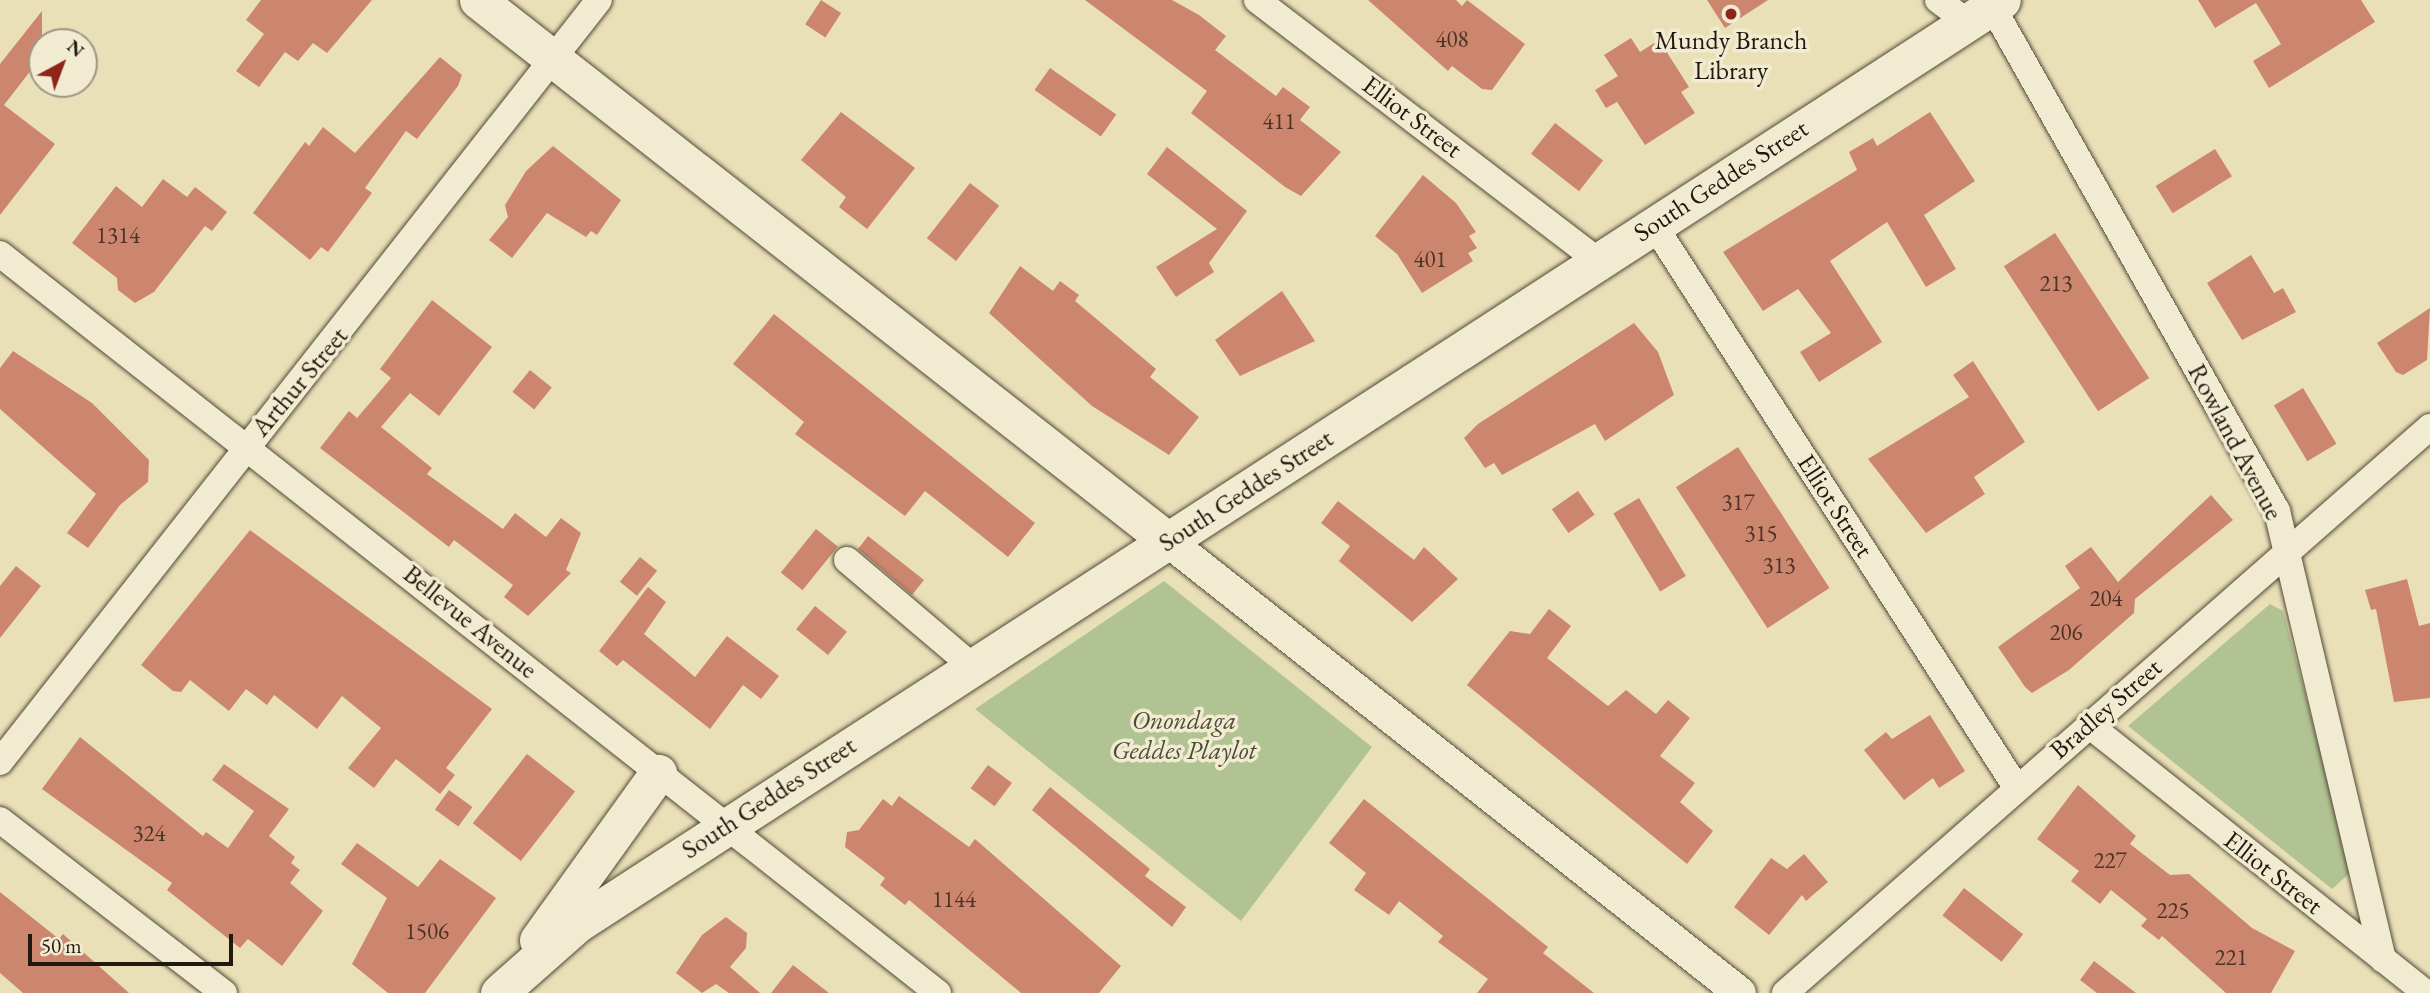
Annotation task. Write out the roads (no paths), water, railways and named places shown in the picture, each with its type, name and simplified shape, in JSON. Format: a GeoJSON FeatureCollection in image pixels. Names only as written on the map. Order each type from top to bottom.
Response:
{"type":"FeatureCollection","features":[{"type":"Feature","properties":{"kind":"main road"},"geometry":{"type":"LineString","coordinates":[[478,0],[1168,541]]}},
{"type":"Feature","properties":{"kind":"main road","name":"South Geddes Street"},"geometry":{"type":"LineString","coordinates":[[506,984],[577,924],[725,826],[1987,10]]}},
{"type":"Feature","properties":{"kind":"main road"},"geometry":{"type":"LineString","coordinates":[[506,984],[658,773]]}},
{"type":"Feature","properties":{"kind":"street","name":"Arthur Street"},"geometry":{"type":"LineString","coordinates":[[0,762],[246,447],[324,355],[599,0]]}},
{"type":"Feature","properties":{"kind":"street","name":"Elliot Street"},"geometry":{"type":"LineString","coordinates":[[1257,0],[1598,261]]}},
{"type":"Feature","properties":{"kind":"street","name":"Rowland Avenue"},"geometry":{"type":"LineString","coordinates":[[1938,0],[1987,10],[2277,511],[2384,960]]}},
{"type":"Feature","properties":{"kind":"street","name":"Elliot Street"},"geometry":{"type":"LineString","coordinates":[[1654,225],[2016,787]]}},
{"type":"Feature","properties":{"kind":"street","name":"Bellevue Avenue"},"geometry":{"type":"LineString","coordinates":[[0,254],[938,993]]}},
{"type":"Feature","properties":{"kind":"street","name":"Bradley Street"},"geometry":{"type":"LineString","coordinates":[[1785,993],[2016,787],[2430,427]]}},
{"type":"Feature","properties":{"kind":"street"},"geometry":{"type":"LineString","coordinates":[[1168,541],[1740,993]]}},
{"type":"Feature","properties":{"kind":"street"},"geometry":{"type":"LineString","coordinates":[[847,560],[973,667]]}},
{"type":"Feature","properties":{"kind":"street","name":"Elliot Street"},"geometry":{"type":"LineString","coordinates":[[2089,725],[2426,993]]}},
{"type":"Feature","properties":{"kind":"street"},"geometry":{"type":"LineString","coordinates":[[0,820],[224,993]]}},
{"type":"Feature","properties":{"kind":"place","name":"Mundy Branch Library"},"geometry":{"type":"Point","coordinates":[1731,14]}},
{"type":"Feature","properties":{"kind":"park label","name":"Onondaga Geddes Playlot"},"geometry":{"type":"Point","coordinates":[1184,736]}}]}
